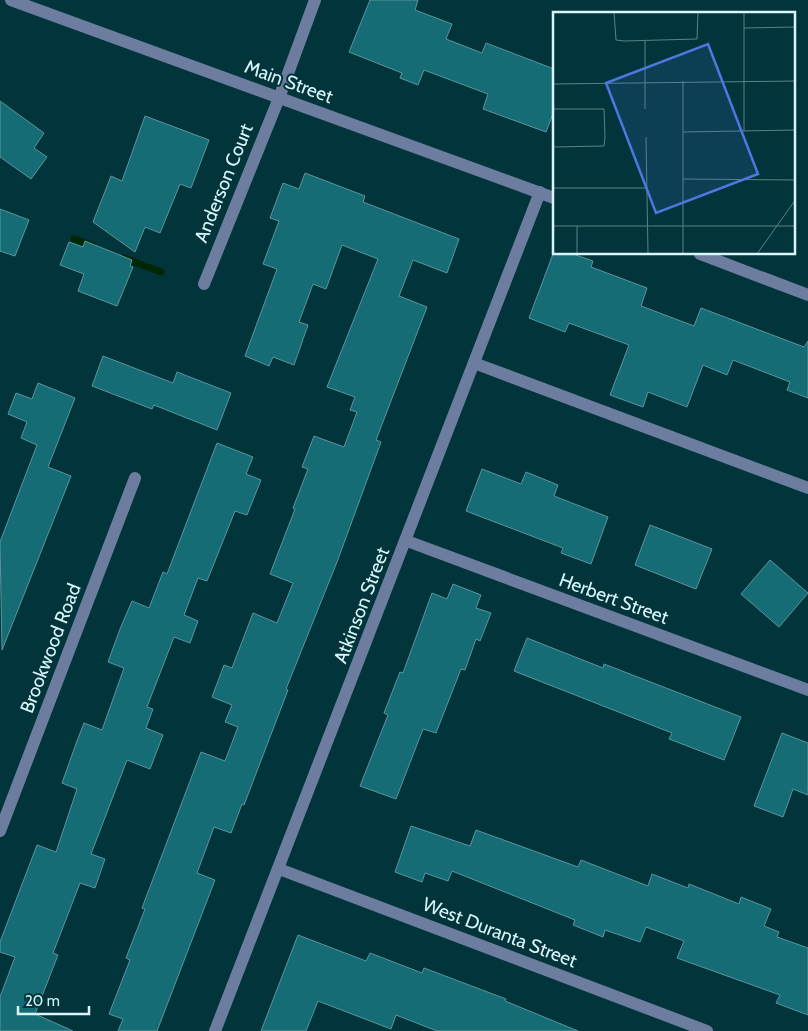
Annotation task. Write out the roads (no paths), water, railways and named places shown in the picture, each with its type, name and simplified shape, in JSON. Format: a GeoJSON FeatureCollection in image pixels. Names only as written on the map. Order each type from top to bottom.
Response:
{"type":"FeatureCollection","features":[{"type":"Feature","properties":{"kind":"street","name":"Main Street"},"geometry":{"type":"LineString","coordinates":[[11,0],[553,198]]}},
{"type":"Feature","properties":{"kind":"street","name":"Anderson Court"},"geometry":{"type":"LineString","coordinates":[[204,284],[279,98],[315,0]]}},
{"type":"Feature","properties":{"kind":"street","name":"Atkinson Street"},"geometry":{"type":"LineString","coordinates":[[215,1031],[540,192]]}},
{"type":"Feature","properties":{"kind":"street"},"geometry":{"type":"LineString","coordinates":[[703,255],[808,295]]}},
{"type":"Feature","properties":{"kind":"street"},"geometry":{"type":"LineString","coordinates":[[474,363],[808,488]]}},
{"type":"Feature","properties":{"kind":"street","name":"Brookwood Road"},"geometry":{"type":"LineString","coordinates":[[0,831],[135,478]]}},
{"type":"Feature","properties":{"kind":"street","name":"Herbert Street"},"geometry":{"type":"LineString","coordinates":[[406,541],[808,690]]}},
{"type":"Feature","properties":{"kind":"street","name":"West Duranta Street"},"geometry":{"type":"LineString","coordinates":[[279,869],[707,1031]]}},
{"type":"Feature","properties":{"kind":"waterway"},"geometry":{"type":"LineString","coordinates":[[74,239],[93,246]]}},
{"type":"Feature","properties":{"kind":"waterway"},"geometry":{"type":"LineString","coordinates":[[124,258],[161,272]]}}]}
